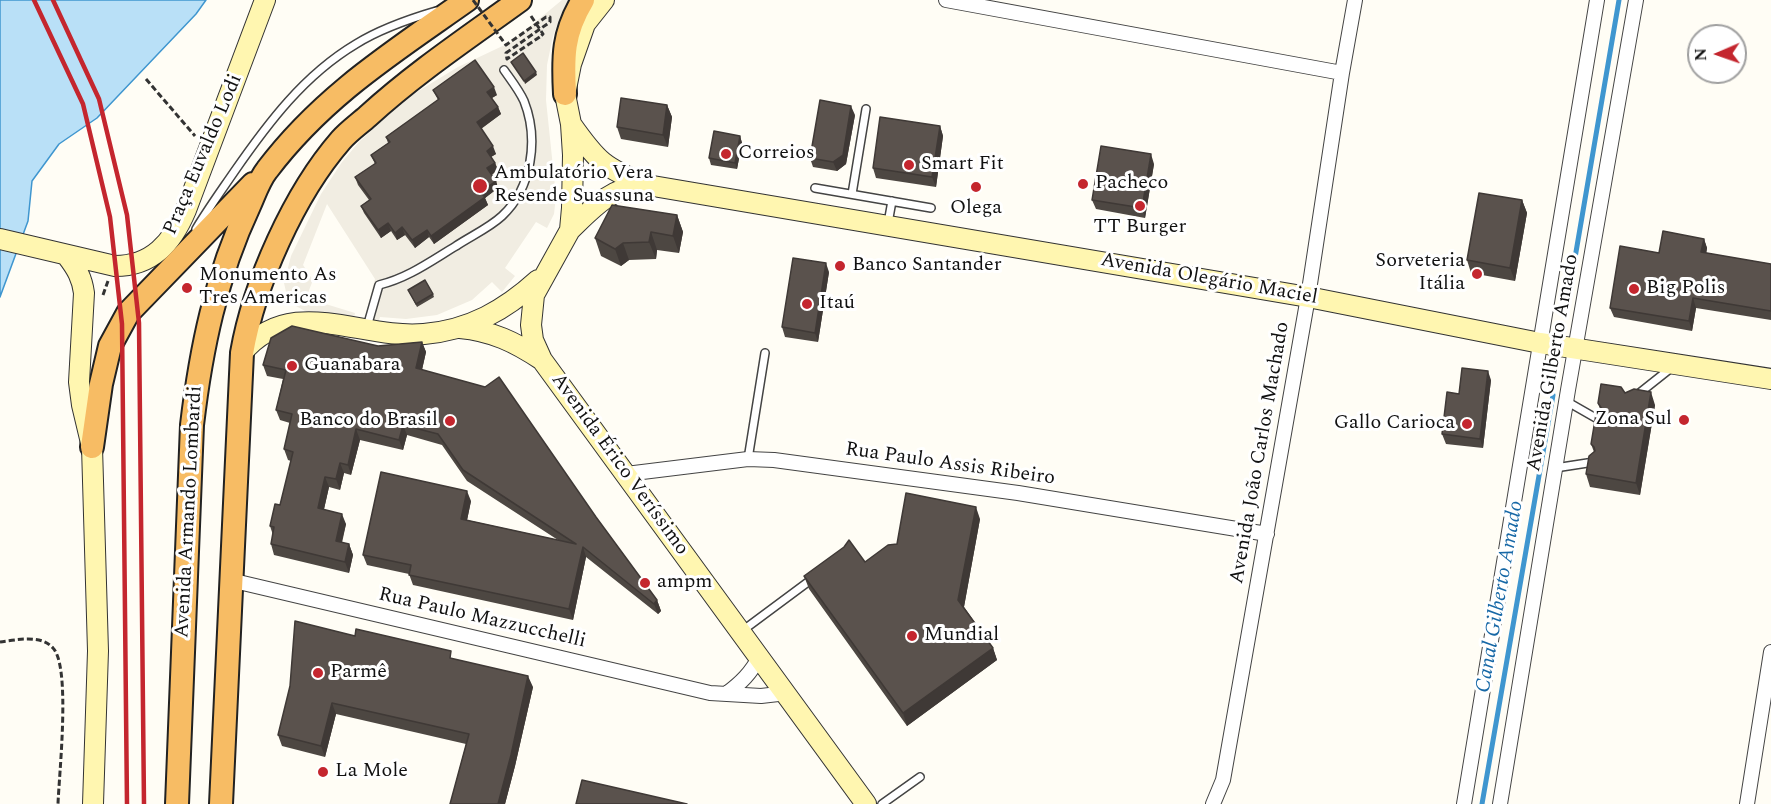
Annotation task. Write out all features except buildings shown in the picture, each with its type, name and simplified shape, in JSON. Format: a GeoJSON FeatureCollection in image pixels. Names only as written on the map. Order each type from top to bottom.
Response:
{"type":"FeatureCollection","features":[{"type":"Feature","properties":{"kind":"highway"},"geometry":{"type":"LineString","coordinates":[[221,804],[242,353],[246,326],[259,288],[283,230],[313,179],[341,140],[392,93],[520,0]]}},
{"type":"Feature","properties":{"kind":"highway"},"geometry":{"type":"LineString","coordinates":[[565,94],[564,53],[567,33],[583,0]]}},
{"type":"Feature","properties":{"kind":"highway","name":"Avenida Armando Lombardi"},"geometry":{"type":"LineString","coordinates":[[177,804],[192,425],[199,367],[211,309],[237,232],[265,172],[320,109],[376,62],[468,1]]}},
{"type":"Feature","properties":{"kind":"highway"},"geometry":{"type":"LineString","coordinates":[[92,447],[101,384],[110,346],[128,312],[265,172]]}},
{"type":"Feature","properties":{"kind":"main road","name":"Praça Euvaldo Lodi"},"geometry":{"type":"LineString","coordinates":[[0,239],[114,266],[130,265],[147,260],[158,253],[179,227],[265,0]]}},
{"type":"Feature","properties":{"kind":"main road"},"geometry":{"type":"LineString","coordinates":[[542,360],[533,340],[531,325],[534,295],[570,230],[573,183],[571,124],[565,94],[571,64],[581,33],[585,24],[604,0]]}},
{"type":"Feature","properties":{"kind":"main road","name":"Avenida Olegário Maciel"},"geometry":{"type":"LineString","coordinates":[[571,124],[594,155],[606,166],[647,185],[1308,297],[1540,343],[1771,379]]}},
{"type":"Feature","properties":{"kind":"main road","name":"Avenida Olegário Maciel"},"geometry":{"type":"LineString","coordinates":[[570,230],[608,195],[631,186],[647,185]]}},
{"type":"Feature","properties":{"kind":"main road"},"geometry":{"type":"LineString","coordinates":[[67,256],[83,281],[84,319],[80,394],[92,447],[98,651],[93,804]]}},
{"type":"Feature","properties":{"kind":"main road"},"geometry":{"type":"LineString","coordinates":[[460,328],[503,309],[543,276]]}},
{"type":"Feature","properties":{"kind":"main road"},"geometry":{"type":"LineString","coordinates":[[242,353],[260,334],[280,325],[312,322],[400,335],[460,328],[477,329],[504,337],[542,360]]}},
{"type":"Feature","properties":{"kind":"main road","name":"Avenida Érico Veríssimo"},"geometry":{"type":"LineString","coordinates":[[542,360],[742,631],[866,804]]}},
{"type":"Feature","properties":{"kind":"street"},"geometry":{"type":"LineString","coordinates":[[946,0],[1342,73]]}},
{"type":"Feature","properties":{"kind":"street","name":"Avenida João Carlos Machado"},"geometry":{"type":"LineString","coordinates":[[1213,804],[1223,780],[1267,534],[1308,297],[1355,0]]}},
{"type":"Feature","properties":{"kind":"street","name":"Avenida Gilberto Amado"},"geometry":{"type":"LineString","coordinates":[[1464,804],[1597,0]]}},
{"type":"Feature","properties":{"kind":"street","name":"Avenida Gilberto Amado"},"geometry":{"type":"LineString","coordinates":[[1500,804],[1566,401],[1636,0]]}},
{"type":"Feature","properties":{"kind":"street","name":"Rua Paulo Assis Ribeiro"},"geometry":{"type":"LineString","coordinates":[[626,474],[748,459],[774,460],[1018,493],[1267,534]]}},
{"type":"Feature","properties":{"kind":"street","name":"Rua Paulo Mazzucchelli"},"geometry":{"type":"LineString","coordinates":[[230,580],[710,693],[760,696],[787,693]]}},
{"type":"Feature","properties":{"kind":"street"},"geometry":{"type":"LineString","coordinates":[[1747,804],[1771,652]]}},
{"type":"Feature","properties":{"kind":"street"},"geometry":{"type":"LineString","coordinates":[[726,694],[747,676],[760,656]]}},
{"type":"Feature","properties":{"kind":"lane","name":"Praça Euvaldo Lodi"},"geometry":{"type":"LineString","coordinates":[[178,261],[209,208],[279,110],[327,65],[356,44],[383,31],[468,1]]}},
{"type":"Feature","properties":{"kind":"lane"},"geometry":{"type":"LineString","coordinates":[[366,329],[379,285],[396,281],[424,266],[502,216],[520,191],[529,172],[531,140],[529,121],[525,103],[504,70]]}},
{"type":"Feature","properties":{"kind":"lane"},"geometry":{"type":"LineString","coordinates":[[852,194],[866,109]]}},
{"type":"Feature","properties":{"kind":"lane"},"geometry":{"type":"LineString","coordinates":[[815,188],[931,208]]}},
{"type":"Feature","properties":{"kind":"lane"},"geometry":{"type":"LineString","coordinates":[[888,226],[892,201]]}},
{"type":"Feature","properties":{"kind":"lane"},"geometry":{"type":"LineString","coordinates":[[186,210],[209,208]]}},
{"type":"Feature","properties":{"kind":"lane"},"geometry":{"type":"LineString","coordinates":[[748,459],[765,353]]}},
{"type":"Feature","properties":{"kind":"lane"},"geometry":{"type":"LineString","coordinates":[[1631,400],[1675,365]]}},
{"type":"Feature","properties":{"kind":"lane"},"geometry":{"type":"LineString","coordinates":[[1566,401],[1601,421]]}},
{"type":"Feature","properties":{"kind":"lane"},"geometry":{"type":"LineString","coordinates":[[1555,468],[1594,462]]}},
{"type":"Feature","properties":{"kind":"lane"},"geometry":{"type":"LineString","coordinates":[[742,631],[816,575]]}},
{"type":"Feature","properties":{"kind":"lane"},"geometry":{"type":"LineString","coordinates":[[882,804],[920,777]]}},
{"type":"Feature","properties":{"kind":"path"},"geometry":{"type":"LineString","coordinates":[[468,1],[506,45],[546,16],[550,17],[550,22],[506,53],[507,59],[543,34],[520,0]]}},
{"type":"Feature","properties":{"kind":"path"},"geometry":{"type":"LineString","coordinates":[[146,79],[192,135],[203,138]]}},
{"type":"Feature","properties":{"kind":"path"},"geometry":{"type":"LineString","coordinates":[[0,642],[38,640],[53,646],[60,660],[62,727],[58,804]]}},
{"type":"Feature","properties":{"kind":"shaded area"},"geometry":{"type":"Polygon","coordinates":[[[562,0],[570,0],[553,36],[547,65],[546,100],[556,196],[554,214],[547,228],[536,222],[505,268],[515,276],[502,292],[492,282],[472,300],[437,315],[406,319],[380,317],[377,327],[363,325],[375,279],[327,204],[303,265],[313,280],[306,298],[355,313],[353,323],[307,312],[296,306],[287,296],[284,283],[291,256],[321,194],[342,162],[359,142],[407,98],[458,67],[511,42],[562,0]],[[496,95],[436,97],[442,107],[379,170],[373,206],[391,231],[405,235],[415,248],[429,237],[433,243],[483,199],[490,176],[489,158],[479,130],[490,99],[496,95]]]}},
{"type":"Feature","properties":{"kind":"water"},"geometry":{"type":"Polygon","coordinates":[[[0,0],[206,0],[196,14],[97,118],[59,144],[32,181],[28,221],[0,297],[0,0]]]}},
{"type":"Feature","properties":{"kind":"waterway","name":"Canal Gilberto Amado"},"geometry":{"type":"LineString","coordinates":[[1569,293],[1619,0]]}},
{"type":"Feature","properties":{"kind":"waterway","name":"Canal Gilberto Amado"},"geometry":{"type":"LineString","coordinates":[[1482,804],[1553,395]]}},
{"type":"Feature","properties":{"kind":"railway"},"geometry":{"type":"LineString","coordinates":[[34,0],[83,104],[110,217],[122,324],[127,804]]}},
{"type":"Feature","properties":{"kind":"railway"},"geometry":{"type":"LineString","coordinates":[[53,0],[99,99],[127,215],[139,323],[144,804]]}},
{"type":"Feature","properties":{"kind":"place","name":"Correios"},"geometry":{"type":"Point","coordinates":[726,154]}},
{"type":"Feature","properties":{"kind":"place","name":"Smart Fit"},"geometry":{"type":"Point","coordinates":[909,165]}},
{"type":"Feature","properties":{"kind":"place","name":"Pacheco"},"geometry":{"type":"Point","coordinates":[1083,184]}},
{"type":"Feature","properties":{"kind":"place","name":"Ambulatório Vera Resende Suassuna"},"geometry":{"type":"Point","coordinates":[480,186]}},
{"type":"Feature","properties":{"kind":"place","name":"Olega"},"geometry":{"type":"Point","coordinates":[976,187]}},
{"type":"Feature","properties":{"kind":"place","name":"TT Burger"},"geometry":{"type":"Point","coordinates":[1140,206]}},
{"type":"Feature","properties":{"kind":"place","name":"Banco Santander"},"geometry":{"type":"Point","coordinates":[840,266]}},
{"type":"Feature","properties":{"kind":"place","name":"Sorveteria Itália"},"geometry":{"type":"Point","coordinates":[1477,274]}},
{"type":"Feature","properties":{"kind":"place","name":"Monumento As Tres Americas"},"geometry":{"type":"Point","coordinates":[187,288]}},
{"type":"Feature","properties":{"kind":"place","name":"Big Polis"},"geometry":{"type":"Point","coordinates":[1634,289]}},
{"type":"Feature","properties":{"kind":"place","name":"Itaú"},"geometry":{"type":"Point","coordinates":[807,304]}},
{"type":"Feature","properties":{"kind":"place","name":"Guanabara"},"geometry":{"type":"Point","coordinates":[292,366]}},
{"type":"Feature","properties":{"kind":"place","name":"Zona Sul"},"geometry":{"type":"Point","coordinates":[1684,420]}},
{"type":"Feature","properties":{"kind":"place","name":"Banco do Brasil"},"geometry":{"type":"Point","coordinates":[450,421]}},
{"type":"Feature","properties":{"kind":"place","name":"Gallo Carioca"},"geometry":{"type":"Point","coordinates":[1467,424]}},
{"type":"Feature","properties":{"kind":"place","name":"ampm"},"geometry":{"type":"Point","coordinates":[645,583]}},
{"type":"Feature","properties":{"kind":"place","name":"Mundial"},"geometry":{"type":"Point","coordinates":[912,636]}},
{"type":"Feature","properties":{"kind":"place","name":"Parmê"},"geometry":{"type":"Point","coordinates":[318,673]}},
{"type":"Feature","properties":{"kind":"place","name":"La Mole"},"geometry":{"type":"Point","coordinates":[323,772]}}]}
